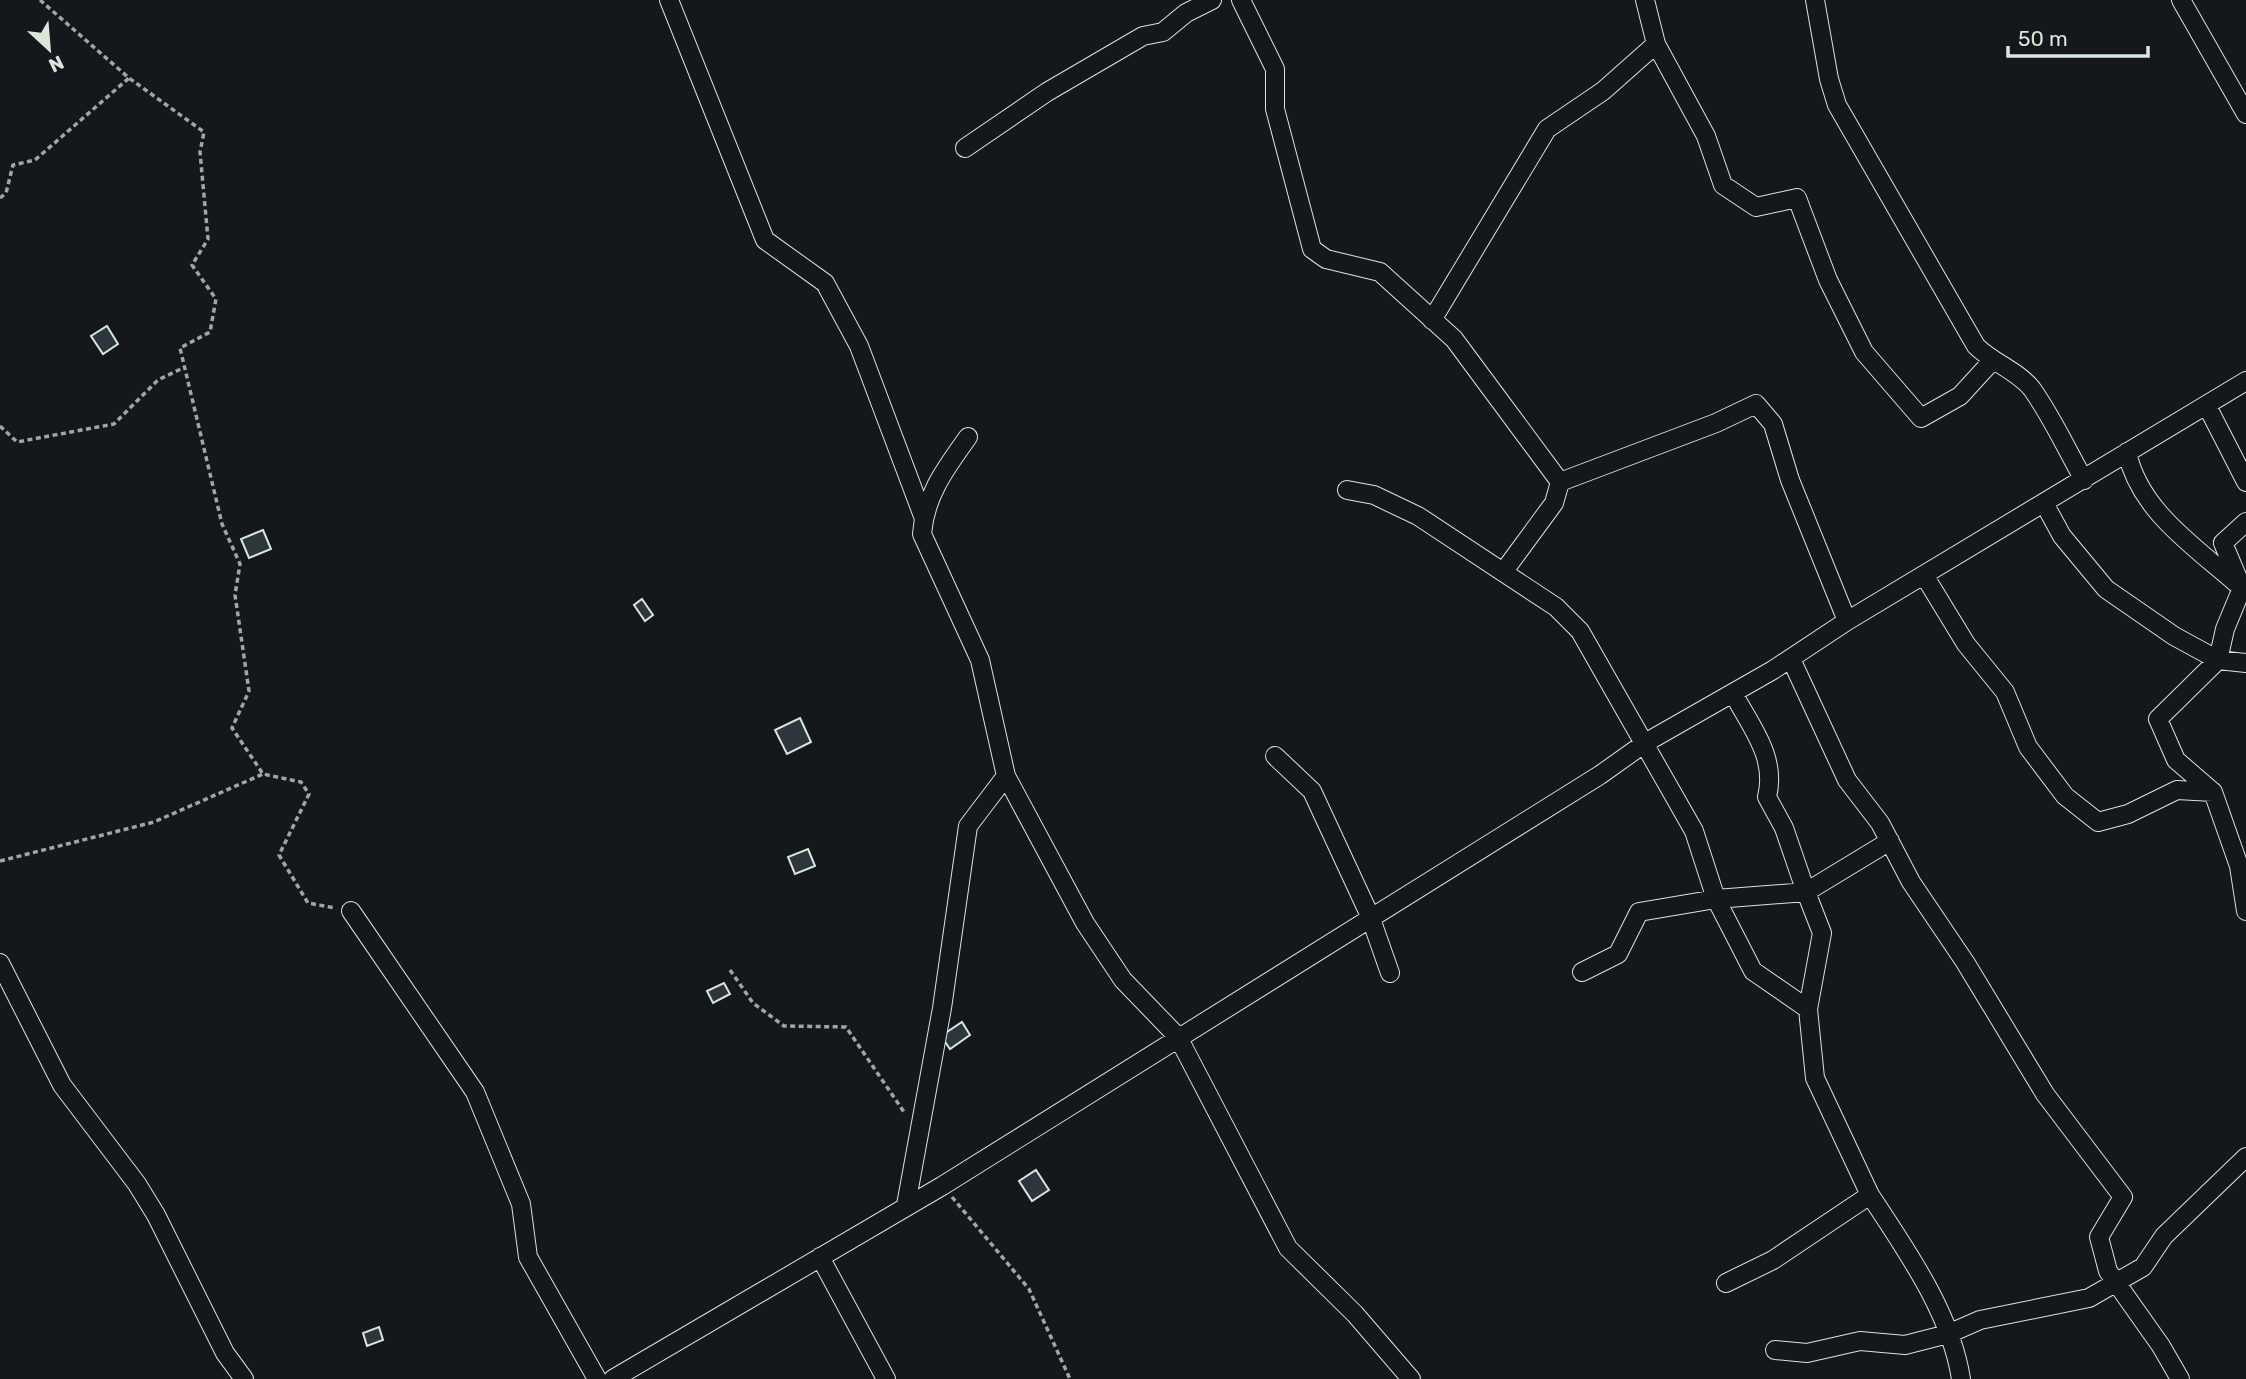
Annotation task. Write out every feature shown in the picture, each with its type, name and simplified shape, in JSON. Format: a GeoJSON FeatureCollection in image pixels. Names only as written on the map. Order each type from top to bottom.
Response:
{"type":"FeatureCollection","features":[{"type":"Feature","properties":{"kind":"street"},"geometry":{"type":"LineString","coordinates":[[669,0],[765,240],[825,283],[859,346],[923,516]]}},
{"type":"Feature","properties":{"kind":"street"},"geometry":{"type":"LineString","coordinates":[[965,148],[1047,92],[1143,36],[1163,32],[1182,7],[1212,0]]}},
{"type":"Feature","properties":{"kind":"street"},"geometry":{"type":"LineString","coordinates":[[1241,0],[1275,69],[1275,109],[1312,249],[1326,259],[1380,272],[1454,339],[1560,482]]}},
{"type":"Feature","properties":{"kind":"street"},"geometry":{"type":"LineString","coordinates":[[1645,0],[1656,44],[1706,136],[1723,185],[1756,207],[1797,198],[1828,281],[1864,352],[1920,418],[1960,396],[1992,361]]}},
{"type":"Feature","properties":{"kind":"street"},"geometry":{"type":"LineString","coordinates":[[1815,0],[1829,79],[1842,114],[1976,346],[1992,361],[2011,371],[2031,388],[2084,480]]}},
{"type":"Feature","properties":{"kind":"street"},"geometry":{"type":"LineString","coordinates":[[2180,0],[2246,114]]}},
{"type":"Feature","properties":{"kind":"street"},"geometry":{"type":"LineString","coordinates":[[1432,320],[1548,129],[1603,91],[1656,44]]}},
{"type":"Feature","properties":{"kind":"street"},"geometry":{"type":"LineString","coordinates":[[613,1379],[942,1186],[1370,916],[1600,775],[1645,743],[1791,659],[1847,621],[2246,381]]}},
{"type":"Feature","properties":{"kind":"street"},"geometry":{"type":"LineString","coordinates":[[1560,482],[1716,424],[1756,404],[1773,425],[1790,480],[1847,621]]}},
{"type":"Feature","properties":{"kind":"street"},"geometry":{"type":"LineString","coordinates":[[2207,406],[2246,482]]}},
{"type":"Feature","properties":{"kind":"street"},"geometry":{"type":"LineString","coordinates":[[968,437],[936,481],[923,516],[922,534],[931,559],[980,660],[1006,776],[1085,923],[1123,980],[1178,1037],[1288,1248],[1355,1314],[1410,1379]]}},
{"type":"Feature","properties":{"kind":"street"},"geometry":{"type":"LineString","coordinates":[[2127,452],[2132,477],[2144,497],[2182,536],[2244,589]]}},
{"type":"Feature","properties":{"kind":"street"},"geometry":{"type":"LineString","coordinates":[[1504,571],[1554,503],[1560,482]]}},
{"type":"Feature","properties":{"kind":"street"},"geometry":{"type":"LineString","coordinates":[[1347,490],[1374,495],[1418,516],[1556,607],[1580,631],[1694,831],[1717,899],[1753,971],[1808,1009]]}},
{"type":"Feature","properties":{"kind":"street"},"geometry":{"type":"LineString","coordinates":[[2044,503],[2062,536],[2106,589],[2174,636],[2218,660],[2246,663]]}},
{"type":"Feature","properties":{"kind":"street"},"geometry":{"type":"LineString","coordinates":[[2246,522],[2223,543],[2244,589],[2225,629],[2218,660],[2158,719],[2176,760],[2213,792],[2239,866],[2246,911]]}},
{"type":"Feature","properties":{"kind":"street"},"geometry":{"type":"LineString","coordinates":[[1924,575],[1966,644],[2005,692],[2028,747],[2065,796],[2098,822],[2129,814],[2177,790],[2213,792]]}},
{"type":"Feature","properties":{"kind":"street"},"geometry":{"type":"LineString","coordinates":[[1791,659],[1847,780],[1880,823],[1911,882],[1965,962],[2045,1094],[2123,1197],[2099,1237],[2108,1271],[2180,1379]]}},
{"type":"Feature","properties":{"kind":"street"},"geometry":{"type":"LineString","coordinates":[[1733,693],[1766,752],[1772,778],[1767,797],[1784,828],[1822,933],[1808,1009],[1815,1079],[1870,1195],[1924,1283],[1957,1352],[1961,1379]]}},
{"type":"Feature","properties":{"kind":"street"},"geometry":{"type":"LineString","coordinates":[[1275,756],[1312,791],[1370,916],[1390,974]]}},
{"type":"Feature","properties":{"kind":"street"},"geometry":{"type":"LineString","coordinates":[[906,1205],[942,1008],[968,826],[1006,776]]}},
{"type":"Feature","properties":{"kind":"street"},"geometry":{"type":"LineString","coordinates":[[1582,972],[1618,954],[1639,912],[1717,899],[1807,892],[1890,842]]}},
{"type":"Feature","properties":{"kind":"street"},"geometry":{"type":"LineString","coordinates":[[351,911],[475,1092],[521,1204],[528,1257],[597,1379]]}},
{"type":"Feature","properties":{"kind":"street"},"geometry":{"type":"LineString","coordinates":[[0,963],[62,1085],[137,1184],[225,1353],[244,1379]]}},
{"type":"Feature","properties":{"kind":"street"},"geometry":{"type":"LineString","coordinates":[[1775,1350],[1807,1353],[1860,1342],[1905,1345],[1948,1334],[1980,1320],[2089,1298],[2118,1284],[2143,1267],[2164,1236],[2246,1157]]}},
{"type":"Feature","properties":{"kind":"street"},"geometry":{"type":"LineString","coordinates":[[1726,1283],[1773,1260],[1870,1195]]}},
{"type":"Feature","properties":{"kind":"street"},"geometry":{"type":"LineString","coordinates":[[820,1257],[886,1379]]}},
{"type":"Feature","properties":{"kind":"path"},"geometry":{"type":"LineString","coordinates":[[40,0],[129,78],[204,132],[200,152],[208,239],[192,265],[216,299],[211,332],[180,348],[222,524],[240,564],[235,596],[249,691],[232,728],[263,774]]}},
{"type":"Feature","properties":{"kind":"path"},"geometry":{"type":"LineString","coordinates":[[0,198],[6,192],[13,165],[35,160],[129,78]]}},
{"type":"Feature","properties":{"kind":"path"},"geometry":{"type":"LineString","coordinates":[[0,426],[17,442],[114,424],[158,380],[185,367]]}},
{"type":"Feature","properties":{"kind":"path"},"geometry":{"type":"LineString","coordinates":[[0,862],[154,822],[263,774],[301,782],[309,794],[279,855],[308,903],[351,911]]}},
{"type":"Feature","properties":{"kind":"path"},"geometry":{"type":"LineString","coordinates":[[730,970],[752,1003],[784,1026],[846,1027],[919,1135]]}},
{"type":"Feature","properties":{"kind":"path"},"geometry":{"type":"LineString","coordinates":[[942,1186],[1028,1289],[1070,1379]]}},
{"type":"Feature","properties":{"kind":"building"},"geometry":{"type":"Polygon","coordinates":[[[107,326],[118,344],[103,354],[91,336],[107,326]]]}},
{"type":"Feature","properties":{"kind":"building"},"geometry":{"type":"Polygon","coordinates":[[[263,530],[271,549],[249,558],[241,539],[263,530]]]}},
{"type":"Feature","properties":{"kind":"building"},"geometry":{"type":"Polygon","coordinates":[[[642,599],[653,615],[645,621],[634,605],[642,599]]]}},
{"type":"Feature","properties":{"kind":"building"},"geometry":{"type":"Polygon","coordinates":[[[800,718],[811,742],[787,754],[775,730],[800,718]]]}},
{"type":"Feature","properties":{"kind":"building"},"geometry":{"type":"Polygon","coordinates":[[[808,849],[815,866],[795,874],[788,857],[808,849]]]}},
{"type":"Feature","properties":{"kind":"building"},"geometry":{"type":"Polygon","coordinates":[[[724,983],[730,994],[713,1003],[707,991],[724,983]]]}},
{"type":"Feature","properties":{"kind":"building"},"geometry":{"type":"Polygon","coordinates":[[[962,1022],[970,1035],[950,1049],[941,1036],[962,1022]]]}},
{"type":"Feature","properties":{"kind":"building"},"geometry":{"type":"Polygon","coordinates":[[[1036,1170],[1049,1190],[1032,1201],[1019,1181],[1036,1170]]]}},
{"type":"Feature","properties":{"kind":"building"},"geometry":{"type":"Polygon","coordinates":[[[379,1327],[383,1340],[367,1346],[363,1333],[379,1327]]]}}]}
